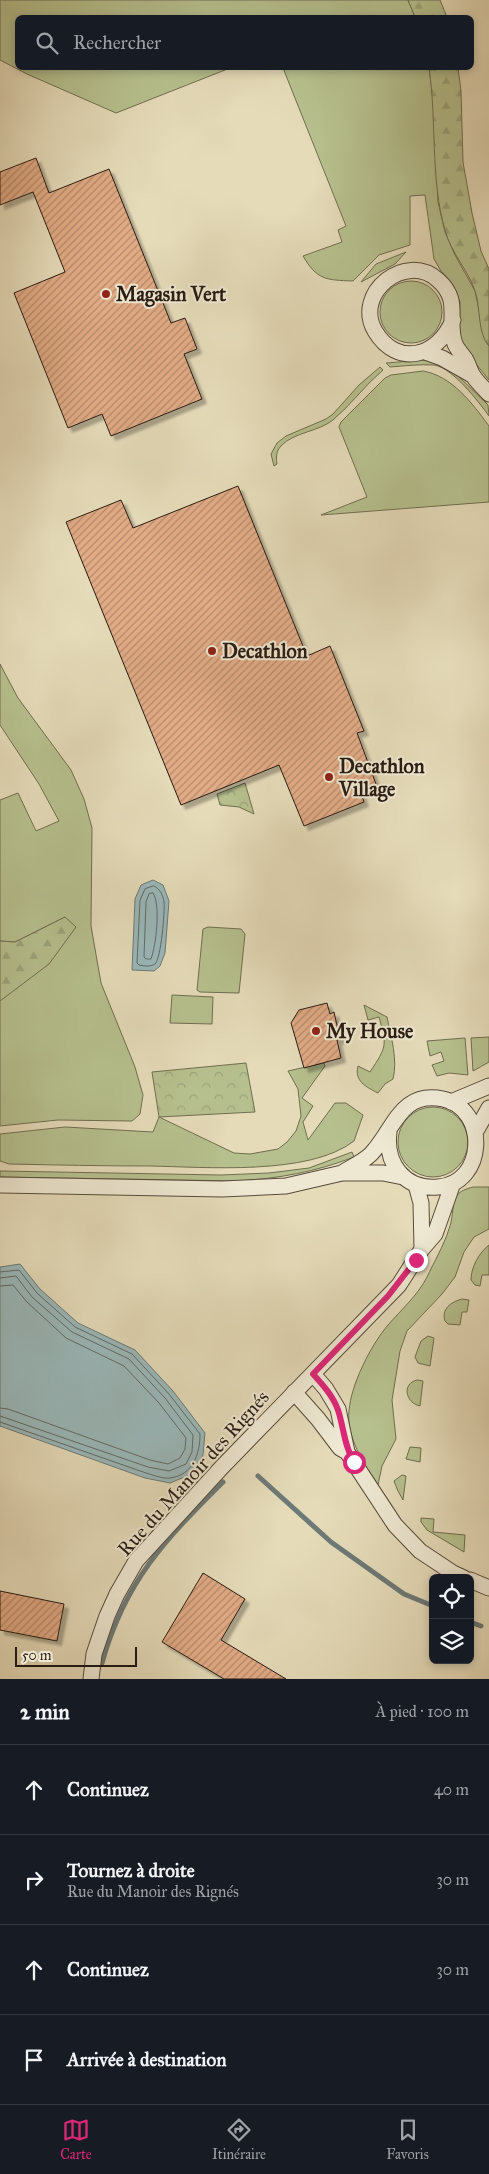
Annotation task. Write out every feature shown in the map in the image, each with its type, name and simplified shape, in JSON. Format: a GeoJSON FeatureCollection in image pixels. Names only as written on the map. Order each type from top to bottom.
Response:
{"type":"FeatureCollection","features":[{"type":"Feature","properties":{"kind":"street"},"geometry":{"type":"LineString","coordinates":[[453,320],[448,333],[436,346],[425,352],[413,354],[401,352],[391,348],[380,339],[373,327],[370,312],[373,296],[382,283],[395,273],[412,270],[421,271],[438,279],[449,292],[453,307],[455,344],[467,362],[472,375]]}},
{"type":"Feature","properties":{"kind":"street"},"geometry":{"type":"LineString","coordinates":[[425,352],[442,358],[472,375],[489,394]]}},
{"type":"Feature","properties":{"kind":"street"},"geometry":{"type":"LineString","coordinates":[[451,1102],[489,1086]]}},
{"type":"Feature","properties":{"kind":"street"},"geometry":{"type":"LineString","coordinates":[[424,1099],[442,1099],[464,1110],[476,1131],[478,1144],[475,1158],[468,1171],[453,1183],[441,1187],[429,1188],[416,1185],[403,1177],[395,1168],[389,1156],[387,1144],[395,1117],[407,1106],[424,1099]]}},
{"type":"Feature","properties":{"kind":"street"},"geometry":{"type":"LineString","coordinates":[[476,1131],[489,1108]]}},
{"type":"Feature","properties":{"kind":"street"},"geometry":{"type":"LineString","coordinates":[[342,1173],[370,1156],[389,1132]]}},
{"type":"Feature","properties":{"kind":"street"},"geometry":{"type":"LineString","coordinates":[[0,1185],[256,1188],[295,1184],[342,1173],[383,1173],[403,1177]]}},
{"type":"Feature","properties":{"kind":"street","name":"Rue du Manoir des Rignés"},"geometry":{"type":"LineString","coordinates":[[90,1679],[94,1654],[108,1616],[117,1594],[136,1561],[222,1467],[399,1285],[422,1249],[435,1234],[453,1183]]}},
{"type":"Feature","properties":{"kind":"street"},"geometry":{"type":"LineString","coordinates":[[416,1185],[421,1203],[422,1249]]}},
{"type":"Feature","properties":{"kind":"street"},"geometry":{"type":"LineString","coordinates":[[313,1374],[326,1389],[338,1409],[347,1452],[390,1518],[409,1541],[437,1563],[457,1574]]}},
{"type":"Feature","properties":{"kind":"street"},"geometry":{"type":"LineString","coordinates":[[294,1392],[340,1448],[347,1452]]}},
{"type":"Feature","properties":{"kind":"street"},"geometry":{"type":"LineString","coordinates":[[474,1582],[489,1588]]}},
{"type":"Feature","properties":{"kind":"green space"},"geometry":{"type":"Polygon","coordinates":[[[0,0],[408,0],[414,15],[15,15],[15,68],[0,60],[0,0]]]}},
{"type":"Feature","properties":{"kind":"green space"},"geometry":{"type":"Polygon","coordinates":[[[408,0],[440,0],[446,15],[414,15],[408,0]]]}},
{"type":"Feature","properties":{"kind":"green space"},"geometry":{"type":"Polygon","coordinates":[[[19,70],[225,70],[116,113],[19,70]]]}},
{"type":"Feature","properties":{"kind":"green space"},"geometry":{"type":"Polygon","coordinates":[[[284,70],[429,70],[433,98],[438,202],[445,232],[455,255],[475,291],[486,342],[489,346],[489,380],[464,349],[459,335],[460,302],[451,282],[441,271],[434,259],[425,195],[410,196],[410,245],[379,255],[353,281],[323,277],[313,270],[303,256],[342,242],[338,230],[346,226],[284,70]]]}},
{"type":"Feature","properties":{"kind":"green space"},"geometry":{"type":"Polygon","coordinates":[[[429,70],[458,70],[461,91],[463,162],[481,251],[489,269],[489,346],[485,341],[481,327],[475,291],[448,238],[440,210],[435,170],[429,70]]]}},
{"type":"Feature","properties":{"kind":"green space"},"geometry":{"type":"Polygon","coordinates":[[[406,252],[395,264],[361,282],[376,264],[406,252]]]}},
{"type":"Feature","properties":{"kind":"green space"},"geometry":{"type":"Polygon","coordinates":[[[411,281],[423,283],[433,290],[440,300],[442,312],[440,324],[433,334],[423,341],[411,343],[399,341],[389,334],[382,324],[380,312],[382,300],[389,290],[399,283],[411,281]]]}},
{"type":"Feature","properties":{"kind":"green space"},"geometry":{"type":"Polygon","coordinates":[[[422,360],[437,362],[453,371],[488,405],[489,416],[457,378],[441,367],[434,365],[412,365],[390,367],[386,363],[422,360]]]}},
{"type":"Feature","properties":{"kind":"green space"},"geometry":{"type":"Polygon","coordinates":[[[380,367],[383,370],[333,420],[286,441],[278,450],[277,464],[274,466],[271,454],[277,443],[286,436],[326,419],[333,414],[359,385],[380,367]]]}},
{"type":"Feature","properties":{"kind":"green space"},"geometry":{"type":"Polygon","coordinates":[[[423,371],[443,378],[461,392],[489,426],[489,502],[321,515],[367,497],[339,427],[341,422],[385,378],[391,375],[423,371]]]}},
{"type":"Feature","properties":{"kind":"green space"},"geometry":{"type":"Polygon","coordinates":[[[0,664],[18,698],[71,770],[84,799],[92,828],[91,926],[101,983],[135,1067],[143,1095],[140,1114],[132,1121],[58,1120],[0,1126],[0,1000],[65,917],[15,942],[0,941],[0,800],[18,793],[36,831],[59,821],[39,784],[0,725],[0,664]]]}},
{"type":"Feature","properties":{"kind":"green space"},"geometry":{"type":"Polygon","coordinates":[[[245,783],[254,814],[239,807],[220,805],[217,794],[245,783]]]}},
{"type":"Feature","properties":{"kind":"green space"},"geometry":{"type":"Polygon","coordinates":[[[65,917],[76,927],[49,964],[0,1001],[0,941],[15,942],[65,917]]]}},
{"type":"Feature","properties":{"kind":"green space"},"geometry":{"type":"Polygon","coordinates":[[[208,927],[241,929],[245,934],[239,993],[200,992],[197,990],[203,929],[208,927]]]}},
{"type":"Feature","properties":{"kind":"green space"},"geometry":{"type":"Polygon","coordinates":[[[172,995],[213,997],[212,1024],[170,1023],[172,995]]]}},
{"type":"Feature","properties":{"kind":"green space"},"geometry":{"type":"Polygon","coordinates":[[[364,1005],[387,1017],[393,1048],[395,1064],[393,1079],[385,1084],[378,1093],[365,1086],[359,1080],[357,1071],[358,1066],[370,1072],[380,1057],[384,1046],[379,1017],[368,1020],[364,1005]]]}},
{"type":"Feature","properties":{"kind":"green space"},"geometry":{"type":"Polygon","coordinates":[[[489,1037],[489,1062],[473,1071],[471,1038],[489,1037]]]}},
{"type":"Feature","properties":{"kind":"green space"},"geometry":{"type":"Polygon","coordinates":[[[465,1038],[468,1075],[449,1073],[437,1076],[432,1065],[444,1061],[441,1052],[430,1056],[427,1041],[465,1038]]]}},
{"type":"Feature","properties":{"kind":"green space"},"geometry":{"type":"Polygon","coordinates":[[[246,1063],[255,1112],[159,1117],[152,1072],[246,1063]]]}},
{"type":"Feature","properties":{"kind":"green space"},"geometry":{"type":"Polygon","coordinates":[[[324,1063],[325,1066],[302,1098],[313,1106],[303,1122],[308,1140],[335,1103],[346,1103],[363,1115],[354,1141],[335,1152],[311,1160],[284,1165],[227,1168],[9,1164],[0,1161],[0,1134],[65,1127],[153,1132],[159,1117],[234,1153],[250,1154],[278,1149],[296,1131],[301,1116],[298,1089],[288,1071],[324,1063]]]}},
{"type":"Feature","properties":{"kind":"green space"},"geometry":{"type":"Polygon","coordinates":[[[433,1107],[446,1110],[458,1117],[465,1129],[468,1142],[465,1155],[458,1167],[446,1174],[433,1177],[420,1174],[408,1167],[401,1155],[398,1142],[401,1129],[408,1117],[420,1110],[433,1107]]]}},
{"type":"Feature","properties":{"kind":"green space"},"geometry":{"type":"Polygon","coordinates":[[[352,1152],[354,1157],[312,1170],[284,1176],[239,1181],[0,1177],[0,1171],[221,1175],[269,1173],[309,1168],[352,1152]]]}},
{"type":"Feature","properties":{"kind":"green space"},"geometry":{"type":"Polygon","coordinates":[[[473,1187],[489,1187],[489,1229],[474,1237],[464,1252],[455,1277],[442,1294],[407,1331],[400,1351],[392,1400],[396,1439],[382,1466],[378,1485],[357,1450],[350,1430],[349,1411],[354,1389],[363,1365],[375,1343],[414,1296],[427,1277],[447,1235],[456,1196],[462,1191],[473,1187]]]}},
{"type":"Feature","properties":{"kind":"green space"},"geometry":{"type":"Polygon","coordinates":[[[489,1245],[489,1275],[482,1275],[480,1286],[475,1285],[471,1280],[474,1265],[489,1245]]]}},
{"type":"Feature","properties":{"kind":"green space"},"geometry":{"type":"Polygon","coordinates":[[[462,1299],[469,1300],[467,1312],[462,1312],[460,1325],[448,1324],[445,1321],[444,1313],[451,1304],[462,1299]]]}},
{"type":"Feature","properties":{"kind":"green space"},"geometry":{"type":"Polygon","coordinates":[[[428,1336],[434,1338],[430,1366],[418,1363],[415,1357],[421,1341],[428,1336]]]}},
{"type":"Feature","properties":{"kind":"green space"},"geometry":{"type":"Polygon","coordinates":[[[417,1380],[423,1381],[420,1406],[411,1401],[407,1393],[409,1385],[417,1380]]]}},
{"type":"Feature","properties":{"kind":"green space"},"geometry":{"type":"Polygon","coordinates":[[[410,1447],[421,1448],[420,1462],[406,1459],[410,1447]]]}},
{"type":"Feature","properties":{"kind":"green space"},"geometry":{"type":"Polygon","coordinates":[[[402,1475],[406,1476],[403,1500],[394,1481],[402,1475]]]}},
{"type":"Feature","properties":{"kind":"green space"},"geometry":{"type":"Polygon","coordinates":[[[421,1518],[434,1519],[433,1532],[465,1535],[464,1552],[427,1530],[421,1522],[421,1518]]]}},
{"type":"Feature","properties":{"kind":"water"},"geometry":{"type":"Polygon","coordinates":[[[153,880],[163,885],[169,901],[165,953],[160,966],[154,971],[132,970],[135,899],[141,885],[153,880]]]}},
{"type":"Feature","properties":{"kind":"water"},"geometry":{"type":"Polygon","coordinates":[[[20,1264],[40,1289],[78,1323],[135,1350],[173,1391],[205,1433],[203,1455],[194,1473],[170,1483],[145,1478],[0,1426],[0,1267],[20,1264]]]}},
{"type":"Feature","properties":{"kind":"building","name":"Magasin Vert"},"geometry":{"type":"Polygon","coordinates":[[[36,158],[49,193],[109,169],[171,323],[185,318],[197,349],[184,354],[202,399],[111,436],[102,414],[68,428],[14,293],[65,272],[33,192],[0,205],[0,172],[36,158]]]}},
{"type":"Feature","properties":{"kind":"building","name":"Decathlon"},"geometry":{"type":"Polygon","coordinates":[[[238,486],[307,656],[330,646],[364,731],[357,733],[376,784],[360,790],[364,802],[304,826],[279,765],[181,805],[66,522],[121,500],[133,528],[238,486]]]}},
{"type":"Feature","properties":{"kind":"building","name":"My House"},"geometry":{"type":"Polygon","coordinates":[[[327,1003],[330,1014],[334,1012],[340,1039],[337,1040],[341,1058],[304,1068],[291,1023],[299,1010],[327,1003]]]}},
{"type":"Feature","properties":{"kind":"building"},"geometry":{"type":"Polygon","coordinates":[[[203,1573],[245,1599],[221,1640],[286,1679],[224,1679],[162,1642],[203,1573]]]}},
{"type":"Feature","properties":{"kind":"building"},"geometry":{"type":"Polygon","coordinates":[[[0,1591],[64,1604],[57,1641],[0,1630],[0,1591]]]}},
{"type":"Feature","properties":{"kind":"waterway"},"geometry":{"type":"LineString","coordinates":[[258,1476],[331,1542],[404,1594],[429,1604]]}},
{"type":"Feature","properties":{"kind":"waterway"},"geometry":{"type":"LineString","coordinates":[[102,1663],[122,1608],[149,1564],[182,1524],[223,1482]]}},
{"type":"Feature","properties":{"kind":"waterway"},"geometry":{"type":"LineString","coordinates":[[474,1623],[481,1626]]}},
{"type":"Feature","properties":{"kind":"place","name":"Magasin Vert"},"geometry":{"type":"Point","coordinates":[106,294]}},
{"type":"Feature","properties":{"kind":"place","name":"Decathlon"},"geometry":{"type":"Point","coordinates":[212,651]}},
{"type":"Feature","properties":{"kind":"place","name":"Decathlon Village"},"geometry":{"type":"Point","coordinates":[329,777]}},
{"type":"Feature","properties":{"kind":"place","name":"My House"},"geometry":{"type":"Point","coordinates":[316,1031]}},
{"type":"Feature","properties":{"kind":"route"},"geometry":{"type":"LineString","coordinates":[[354,1462],[347,1452],[338,1409],[326,1389],[313,1374],[399,1285],[416,1260]]}}]}
